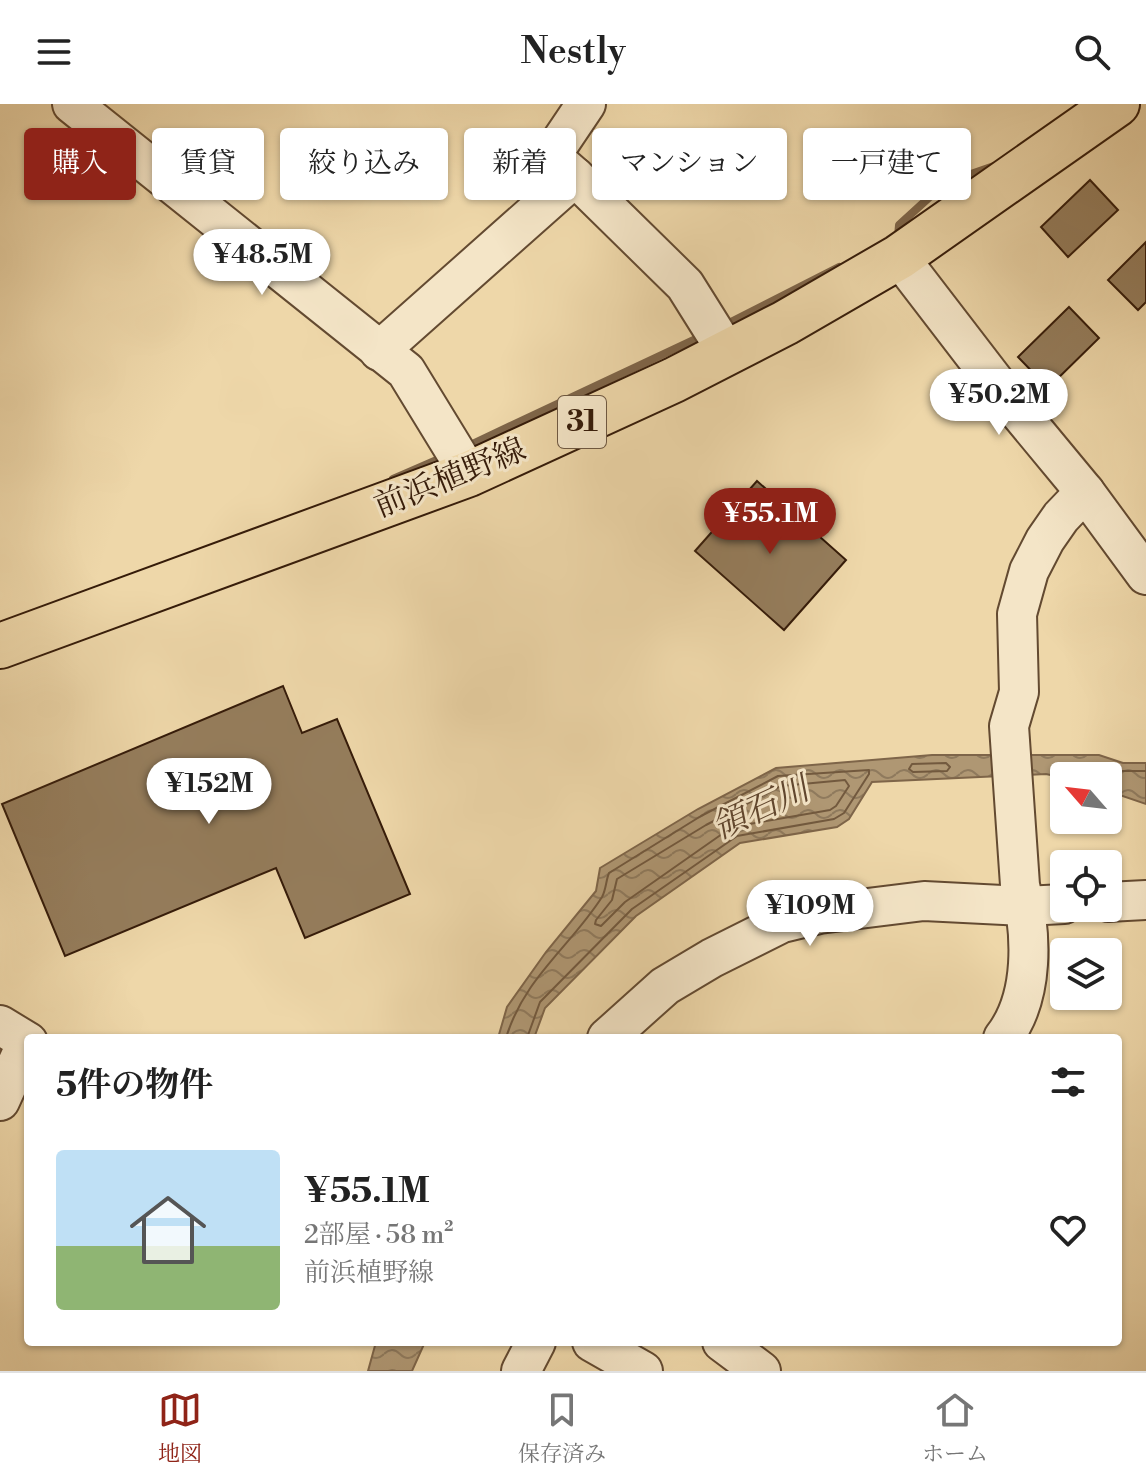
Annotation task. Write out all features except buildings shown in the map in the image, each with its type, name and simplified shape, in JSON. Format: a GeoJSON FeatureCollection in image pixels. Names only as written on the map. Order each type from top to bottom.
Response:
{"type":"FeatureCollection","features":[{"type":"Feature","properties":{"kind":"main road","name":"前浜植野線"},"geometry":{"type":"LineString","coordinates":[[0,646],[469,474],[674,380],[785,323],[899,257],[1117,104]]}},
{"type":"Feature","properties":{"kind":"street"},"geometry":{"type":"LineString","coordinates":[[72,104],[406,371],[469,474]]}},
{"type":"Feature","properties":{"kind":"street"},"geometry":{"type":"LineString","coordinates":[[570,128],[586,104]]}},
{"type":"Feature","properties":{"kind":"street"},"geometry":{"type":"LineString","coordinates":[[576,178],[685,285],[727,352]]}},
{"type":"Feature","properties":{"kind":"street"},"geometry":{"type":"LineString","coordinates":[[379,351],[549,200]]}},
{"type":"Feature","properties":{"kind":"street"},"geometry":{"type":"LineString","coordinates":[[899,257],[1008,399],[1085,492],[1146,575]]}},
{"type":"Feature","properties":{"kind":"street"},"geometry":{"type":"LineString","coordinates":[[1005,1034],[1024,995],[1028,953],[1009,726],[1019,692],[1017,614],[1029,571],[1053,529],[1085,492]]}},
{"type":"Feature","properties":{"kind":"street"},"geometry":{"type":"LineString","coordinates":[[611,1034],[665,986],[782,923],[819,914],[924,901],[1022,895],[1050,901]]}},
{"type":"Feature","properties":{"kind":"street"},"geometry":{"type":"LineString","coordinates":[[1122,901],[1146,900]]}},
{"type":"Feature","properties":{"kind":"street"},"geometry":{"type":"LineString","coordinates":[[0,1025],[24,1040]]}},
{"type":"Feature","properties":{"kind":"street"},"geometry":{"type":"LineString","coordinates":[[0,1101],[24,1050]]}},
{"type":"Feature","properties":{"kind":"street"},"geometry":{"type":"LineString","coordinates":[[521,1371],[534,1346]]}},
{"type":"Feature","properties":{"kind":"street"},"geometry":{"type":"LineString","coordinates":[[599,1346],[643,1371]]}},
{"type":"Feature","properties":{"kind":"street"},"geometry":{"type":"LineString","coordinates":[[727,1346],[761,1371]]}},
{"type":"Feature","properties":{"kind":"water","name":"領石川"},"geometry":{"type":"Polygon","coordinates":[[[932,755],[1099,755],[1120,762],[1050,762],[1050,775],[872,782],[849,819],[837,827],[740,843],[636,916],[545,1008],[535,1034],[499,1034],[507,1007],[546,952],[596,891],[600,868],[698,809],[776,768],[932,755]]]}},
{"type":"Feature","properties":{"kind":"water"},"geometry":{"type":"Polygon","coordinates":[[[1122,763],[1146,763],[1146,804],[1122,796],[1122,763]]]}},
{"type":"Feature","properties":{"kind":"water"},"geometry":{"type":"Polygon","coordinates":[[[375,1346],[423,1346],[412,1371],[368,1371],[375,1346]]]}},
{"type":"Feature","properties":{"kind":"waterway"},"geometry":{"type":"LineString","coordinates":[[894,239],[898,237],[899,225],[945,183],[994,166]]}},
{"type":"Feature","properties":{"kind":"waterway"},"geometry":{"type":"LineString","coordinates":[[723,326],[839,267]]}},
{"type":"Feature","properties":{"kind":"waterway"},"geometry":{"type":"LineString","coordinates":[[466,447],[704,335]]}},
{"type":"Feature","properties":{"kind":"waterway"},"geometry":{"type":"LineString","coordinates":[[393,479],[446,456]]}}]}
